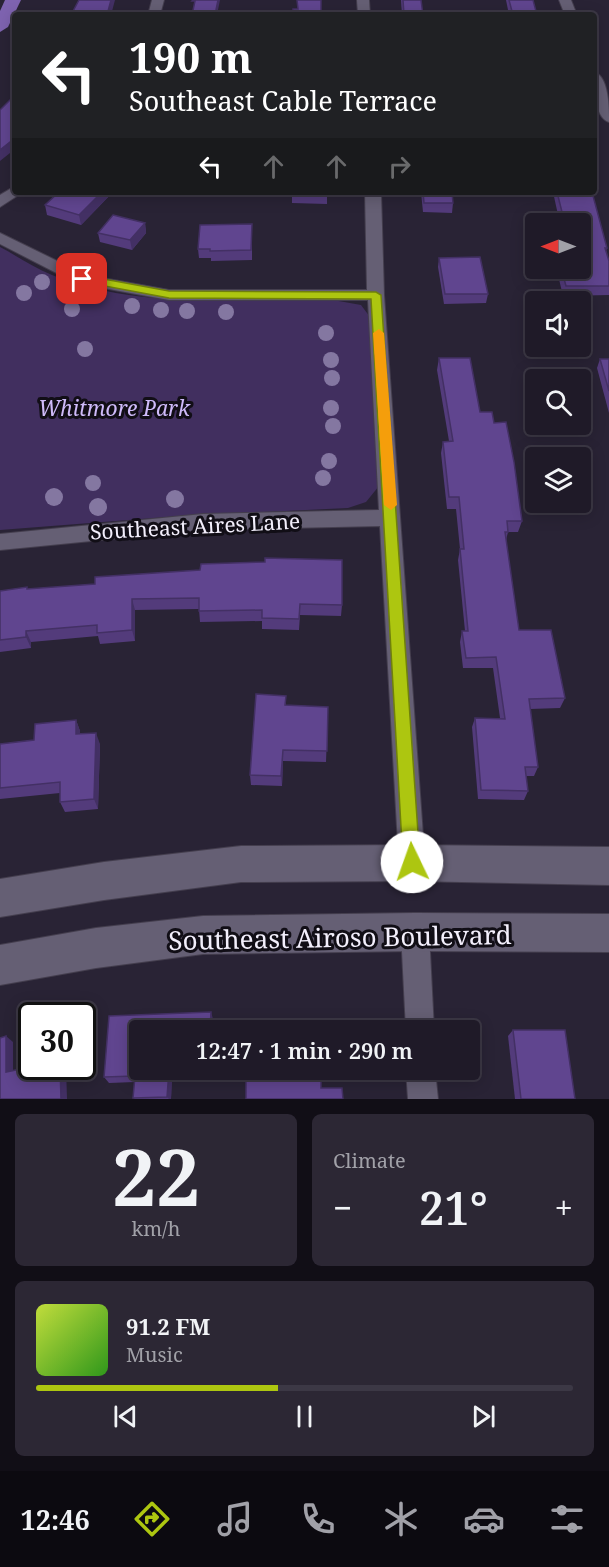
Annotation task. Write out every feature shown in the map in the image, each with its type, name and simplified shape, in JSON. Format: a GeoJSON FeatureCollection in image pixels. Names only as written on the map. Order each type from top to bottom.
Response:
{"type":"FeatureCollection","features":[{"type":"Feature","properties":{"kind":"main road"},"geometry":{"type":"LineString","coordinates":[[0,898],[104,881],[241,864],[412,862],[609,866]]}},
{"type":"Feature","properties":{"kind":"main road","name":"Southeast Airoso Boulevard"},"geometry":{"type":"LineString","coordinates":[[0,965],[96,948],[203,935],[415,932],[609,933]]}},
{"type":"Feature","properties":{"kind":"street"},"geometry":{"type":"LineString","coordinates":[[602,97],[609,118]]}},
{"type":"Feature","properties":{"kind":"street"},"geometry":{"type":"LineString","coordinates":[[373,195],[376,295],[392,518],[412,862]]}},
{"type":"Feature","properties":{"kind":"street"},"geometry":{"type":"LineString","coordinates":[[0,238],[82,279],[169,295],[376,295]]}},
{"type":"Feature","properties":{"kind":"street","name":"Southeast Aires Lane"},"geometry":{"type":"LineString","coordinates":[[0,542],[203,522],[392,518]]}},
{"type":"Feature","properties":{"kind":"street"},"geometry":{"type":"LineString","coordinates":[[415,932],[419,1020]]}},
{"type":"Feature","properties":{"kind":"street"},"geometry":{"type":"LineString","coordinates":[[422,1080],[423,1099]]}},
{"type":"Feature","properties":{"kind":"green space","name":"Whitmore Park"},"geometry":{"type":"Polygon","coordinates":[[[0,247],[52,275],[119,294],[191,300],[333,300],[361,305],[370,317],[379,486],[366,502],[348,508],[180,516],[0,530],[0,247]]]}},
{"type":"Feature","properties":{"kind":"building"},"geometry":{"type":"Polygon","coordinates":[[[79,0],[111,0],[108,12],[73,12],[79,0]]]}},
{"type":"Feature","properties":{"kind":"building"},"geometry":{"type":"Polygon","coordinates":[[[218,0],[216,12],[193,12],[195,1],[192,1],[218,0]]]}},
{"type":"Feature","properties":{"kind":"building"},"geometry":{"type":"Polygon","coordinates":[[[297,0],[321,0],[321,12],[293,12],[293,9],[298,9],[297,0]]]}},
{"type":"Feature","properties":{"kind":"building"},"geometry":{"type":"Polygon","coordinates":[[[403,0],[421,0],[423,12],[404,12],[403,0]]]}},
{"type":"Feature","properties":{"kind":"building"},"geometry":{"type":"Polygon","coordinates":[[[509,0],[533,0],[536,12],[512,12],[509,0]]]}},
{"type":"Feature","properties":{"kind":"building"},"geometry":{"type":"Polygon","coordinates":[[[12,98],[12,140],[0,150],[0,110],[12,98]]]}},
{"type":"Feature","properties":{"kind":"building"},"geometry":{"type":"Polygon","coordinates":[[[56,195],[99,195],[79,215],[45,205],[56,195]]]}},
{"type":"Feature","properties":{"kind":"building"},"geometry":{"type":"Polygon","coordinates":[[[423,195],[452,195],[453,203],[424,203],[423,195]]]}},
{"type":"Feature","properties":{"kind":"building"},"geometry":{"type":"Polygon","coordinates":[[[558,195],[593,195],[607,248],[605,248],[609,261],[609,286],[566,286],[564,279],[591,279],[591,213],[562,213],[558,195]]]}},
{"type":"Feature","properties":{"kind":"building"},"geometry":{"type":"Polygon","coordinates":[[[113,215],[145,223],[130,240],[98,233],[113,215]]]}},
{"type":"Feature","properties":{"kind":"building"},"geometry":{"type":"Polygon","coordinates":[[[252,224],[251,250],[198,249],[200,225],[252,224]]]}},
{"type":"Feature","properties":{"kind":"building"},"geometry":{"type":"Polygon","coordinates":[[[480,257],[488,294],[445,294],[439,258],[480,257]]]}},
{"type":"Feature","properties":{"kind":"building"},"geometry":{"type":"Polygon","coordinates":[[[439,358],[470,358],[480,412],[492,412],[494,423],[506,422],[522,521],[507,521],[508,532],[505,532],[519,630],[551,630],[565,698],[529,699],[538,767],[525,767],[528,791],[481,790],[475,718],[505,719],[496,657],[466,658],[462,631],[468,631],[460,549],[464,549],[459,497],[449,497],[443,442],[453,441],[439,358]]]}},
{"type":"Feature","properties":{"kind":"building"},"geometry":{"type":"Polygon","coordinates":[[[600,359],[609,359],[609,391],[600,359]]]}},
{"type":"Feature","properties":{"kind":"building"},"geometry":{"type":"Polygon","coordinates":[[[265,558],[342,560],[342,605],[300,604],[299,619],[262,618],[262,610],[199,611],[199,598],[132,599],[132,630],[97,633],[97,625],[26,631],[26,637],[0,640],[0,591],[27,587],[27,589],[95,584],[95,577],[200,570],[201,564],[265,562],[265,558]]]}},
{"type":"Feature","properties":{"kind":"building"},"geometry":{"type":"Polygon","coordinates":[[[256,694],[286,696],[285,705],[328,707],[327,751],[283,750],[281,776],[250,775],[256,694]]]}},
{"type":"Feature","properties":{"kind":"building"},"geometry":{"type":"Polygon","coordinates":[[[76,720],[76,734],[96,733],[94,799],[60,802],[60,782],[0,788],[0,744],[34,740],[35,724],[76,720]]]}},
{"type":"Feature","properties":{"kind":"building"},"geometry":{"type":"Polygon","coordinates":[[[211,1012],[211,1020],[129,1020],[129,1076],[104,1077],[109,1016],[211,1012]]]}},
{"type":"Feature","properties":{"kind":"building"},"geometry":{"type":"Polygon","coordinates":[[[513,1030],[565,1030],[575,1099],[521,1099],[513,1030]]]}},
{"type":"Feature","properties":{"kind":"building"},"geometry":{"type":"Polygon","coordinates":[[[6,1036],[6,1072],[18,1070],[18,1080],[60,1080],[61,1099],[0,1099],[0,1038],[6,1036]]]}},
{"type":"Feature","properties":{"kind":"building"},"geometry":{"type":"Polygon","coordinates":[[[135,1080],[168,1080],[167,1097],[133,1098],[135,1080]]]}},
{"type":"Feature","properties":{"kind":"building"},"geometry":{"type":"Polygon","coordinates":[[[246,1080],[321,1080],[321,1088],[342,1088],[343,1099],[246,1099],[246,1080]]]}},
{"type":"Feature","properties":{"kind":"waterway"},"geometry":{"type":"LineString","coordinates":[[0,27],[13,0]]}},
{"type":"Feature","properties":{"kind":"slow traffic"},"geometry":{"type":"LineString","coordinates":[[379,333],[391,505]]}},
{"type":"Feature","properties":{"kind":"route"},"geometry":{"type":"LineString","coordinates":[[82,279],[169,295],[376,295],[392,518],[412,862]]}}]}
